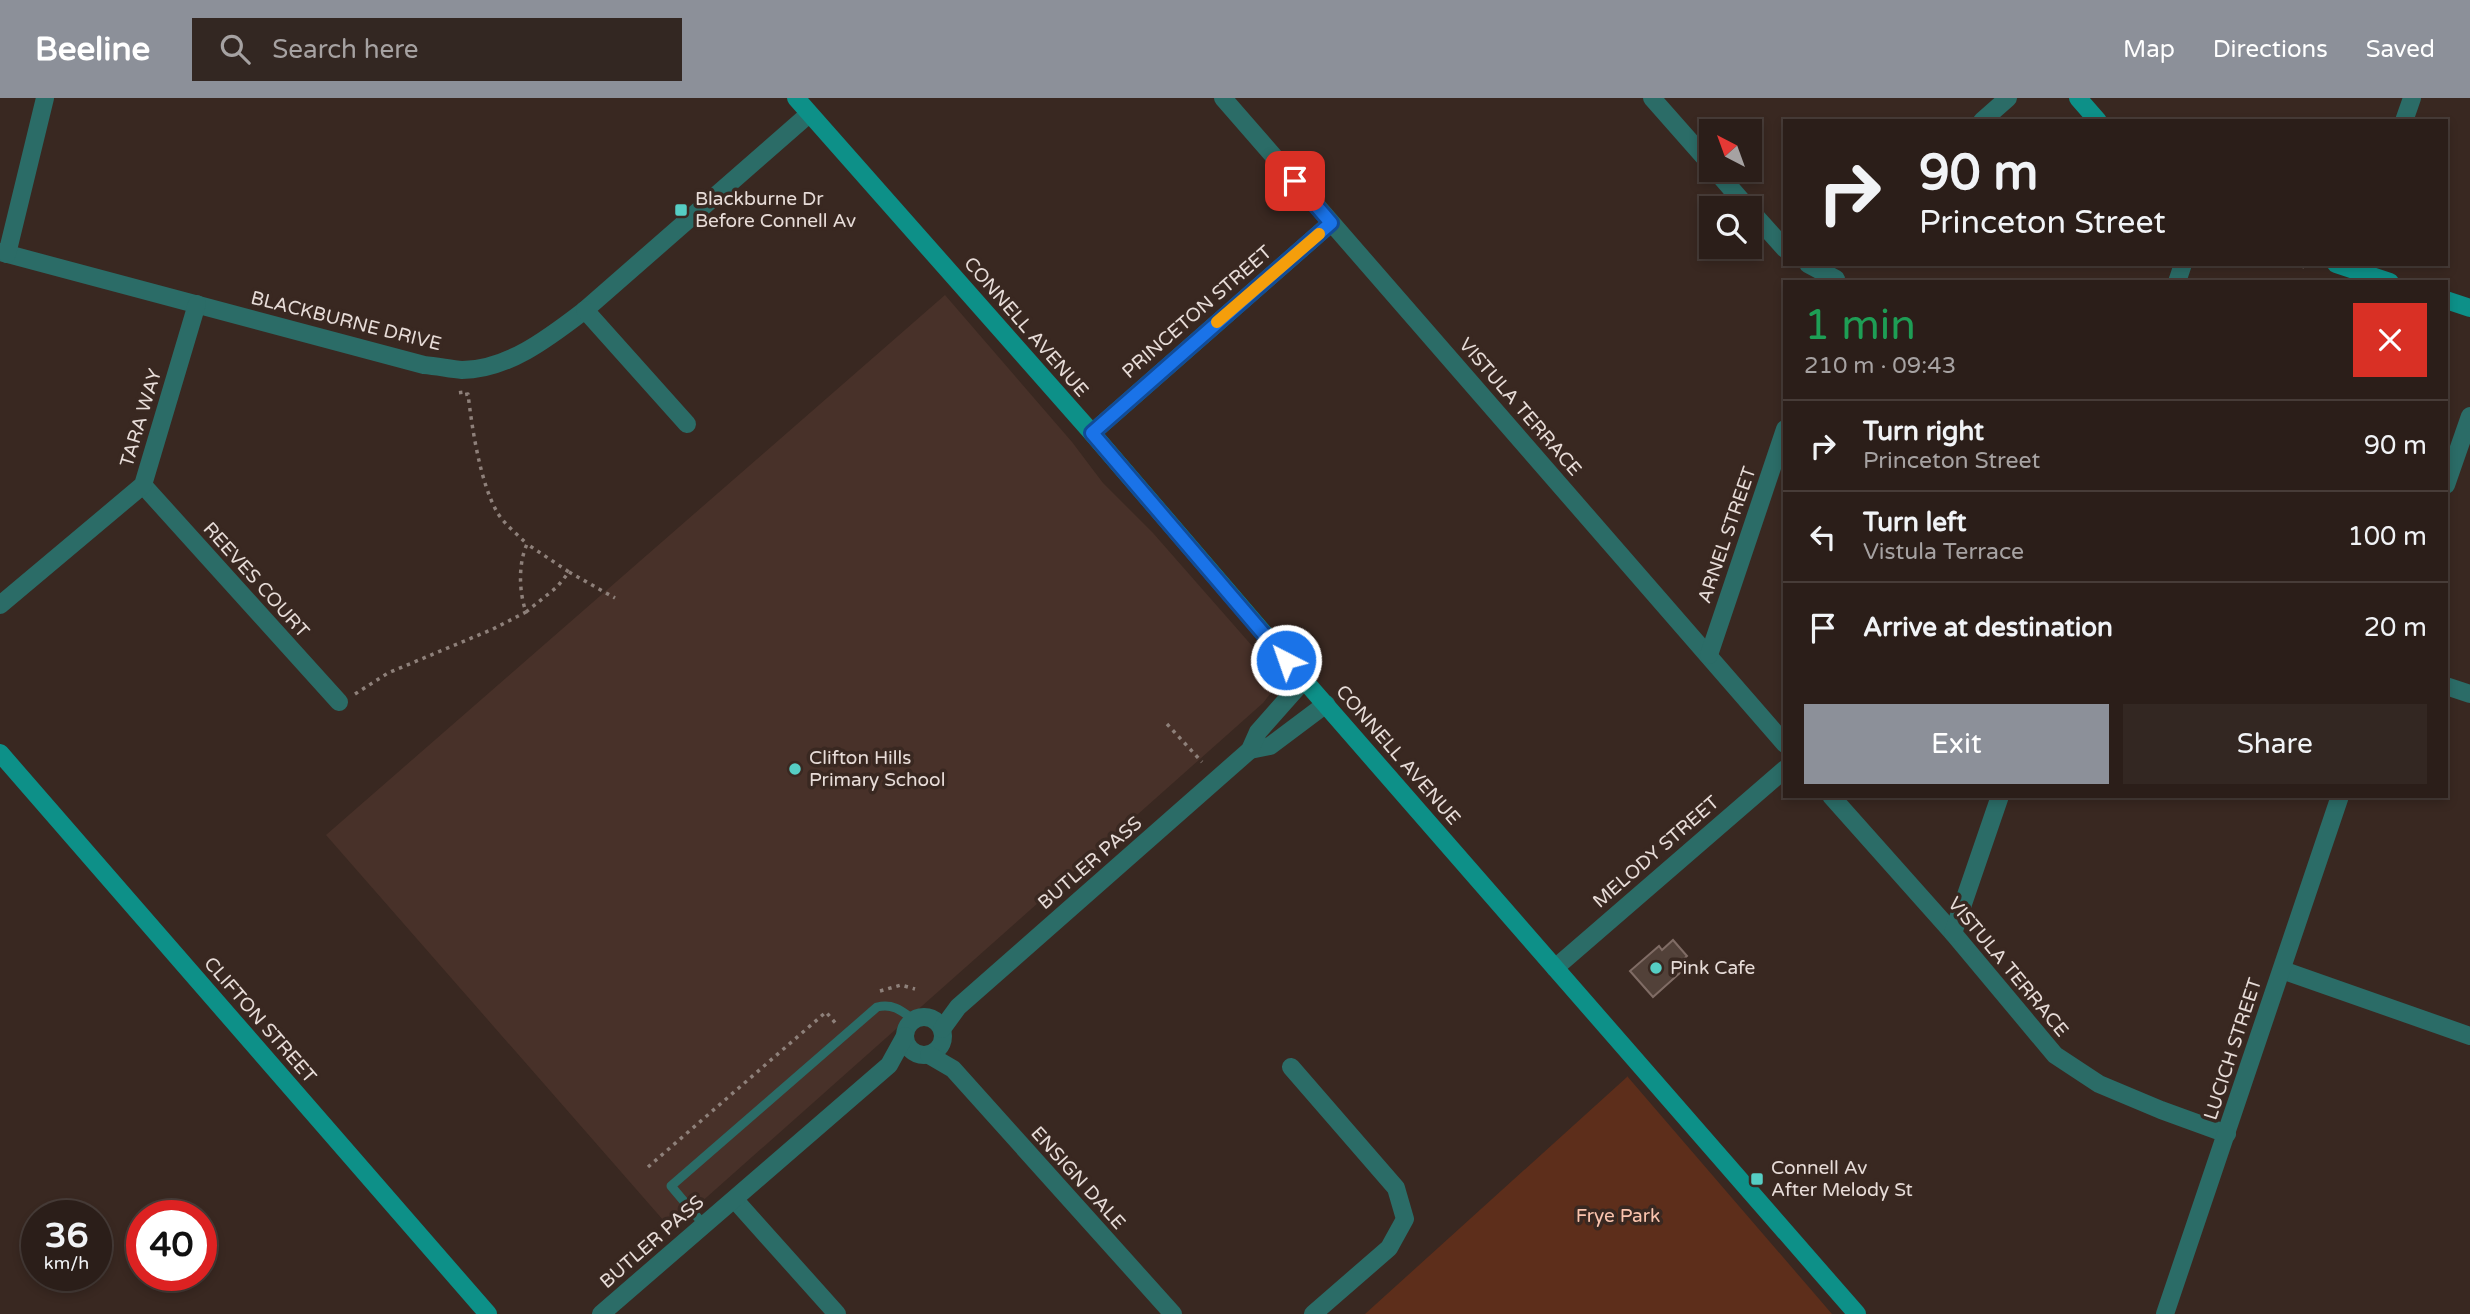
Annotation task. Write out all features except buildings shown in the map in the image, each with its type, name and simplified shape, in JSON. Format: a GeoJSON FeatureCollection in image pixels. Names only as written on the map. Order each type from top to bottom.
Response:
{"type":"FeatureCollection","features":[{"type":"Feature","properties":{"kind":"street"},"geometry":{"type":"LineString","coordinates":[[4,253],[45,98]]}},
{"type":"Feature","properties":{"kind":"street","name":"CONNELL AVENUE"},"geometry":{"type":"LineString","coordinates":[[796,98],[1092,433],[1857,1314]]}},
{"type":"Feature","properties":{"kind":"street","name":"VISTULA TERRACE"},"geometry":{"type":"LineString","coordinates":[[1223,98],[1783,742]]}},
{"type":"Feature","properties":{"kind":"street"},"geometry":{"type":"LineString","coordinates":[[1652,98],[1699,152]]}},
{"type":"Feature","properties":{"kind":"street"},"geometry":{"type":"LineString","coordinates":[[1984,119],[2008,98]]}},
{"type":"Feature","properties":{"kind":"street"},"geometry":{"type":"LineString","coordinates":[[2078,98],[2096,119]]}},
{"type":"Feature","properties":{"kind":"street"},"geometry":{"type":"LineString","coordinates":[[2405,119],[2412,98]]}},
{"type":"Feature","properties":{"kind":"street","name":"BLACKBURNE DRIVE"},"geometry":{"type":"LineString","coordinates":[[4,253],[424,365],[465,370],[505,361],[547,339],[585,310],[809,114]]}},
{"type":"Feature","properties":{"kind":"street"},"geometry":{"type":"LineString","coordinates":[[1725,182],[1738,196]]}},
{"type":"Feature","properties":{"kind":"street","name":"PRINCETON STREET"},"geometry":{"type":"LineString","coordinates":[[1092,433],[1331,223]]}},
{"type":"Feature","properties":{"kind":"street"},"geometry":{"type":"LineString","coordinates":[[1762,223],[1783,247]]}},
{"type":"Feature","properties":{"kind":"street"},"geometry":{"type":"LineString","coordinates":[[1813,266],[1837,275]]}},
{"type":"Feature","properties":{"kind":"street"},"geometry":{"type":"LineString","coordinates":[[2346,266],[2384,280]]}},
{"type":"Feature","properties":{"kind":"street"},"geometry":{"type":"LineString","coordinates":[[2448,301],[2470,308]]}},
{"type":"Feature","properties":{"kind":"street","name":"TARA WAY"},"geometry":{"type":"LineString","coordinates":[[0,605],[143,485],[197,304]]}},
{"type":"Feature","properties":{"kind":"street"},"geometry":{"type":"LineString","coordinates":[[585,310],[687,424]]}},
{"type":"Feature","properties":{"kind":"street"},"geometry":{"type":"LineString","coordinates":[[2448,479],[2470,415]]}},
{"type":"Feature","properties":{"kind":"street","name":"ARNEL STREET"},"geometry":{"type":"LineString","coordinates":[[1709,655],[1783,435]]}},
{"type":"Feature","properties":{"kind":"street","name":"REEVES COURT"},"geometry":{"type":"LineString","coordinates":[[143,485],[338,702]]}},
{"type":"Feature","properties":{"kind":"street","name":"BUTLER PASS"},"geometry":{"type":"LineString","coordinates":[[943,1034],[958,1007],[1250,750],[1258,732],[1304,680]]}},
{"type":"Feature","properties":{"kind":"street"},"geometry":{"type":"LineString","coordinates":[[2448,687],[2470,694]]}},
{"type":"Feature","properties":{"kind":"street","name":"BUTLER PASS"},"geometry":{"type":"LineString","coordinates":[[1250,750],[1270,746],[1326,704]]}},
{"type":"Feature","properties":{"kind":"street","name":"CLIFTON STREET"},"geometry":{"type":"LineString","coordinates":[[0,754],[488,1314]]}},
{"type":"Feature","properties":{"kind":"street","name":"MELODY STREET"},"geometry":{"type":"LineString","coordinates":[[1555,968],[1783,771]]}},
{"type":"Feature","properties":{"kind":"street","name":"VISTULA TERRACE"},"geometry":{"type":"LineString","coordinates":[[1833,798],[1953,933],[2055,1055],[2099,1084],[2227,1134]]}},
{"type":"Feature","properties":{"kind":"street"},"geometry":{"type":"LineString","coordinates":[[1953,933],[1999,798]]}},
{"type":"Feature","properties":{"kind":"street","name":"LUCICH STREET"},"geometry":{"type":"LineString","coordinates":[[2165,1314],[2339,798]]}},
{"type":"Feature","properties":{"kind":"street"},"geometry":{"type":"LineString","coordinates":[[2281,970],[2470,1036]]}},
{"type":"Feature","properties":{"kind":"street","name":"BUTLER PASS"},"geometry":{"type":"LineString","coordinates":[[601,1314],[889,1065],[915,1024],[958,1007]]}},
{"type":"Feature","properties":{"kind":"street"},"geometry":{"type":"LineString","coordinates":[[937,1021],[943,1034],[940,1048],[926,1055],[914,1053],[907,1045],[915,1024],[937,1021]]}},
{"type":"Feature","properties":{"kind":"street","name":"ENSIGN DALE"},"geometry":{"type":"LineString","coordinates":[[943,1034],[953,1069]]}},
{"type":"Feature","properties":{"kind":"street","name":"BUTLER PASS"},"geometry":{"type":"LineString","coordinates":[[889,1065],[926,1055]]}},
{"type":"Feature","properties":{"kind":"street","name":"ENSIGN DALE"},"geometry":{"type":"LineString","coordinates":[[926,1055],[953,1069],[1172,1314]]}},
{"type":"Feature","properties":{"kind":"street"},"geometry":{"type":"LineString","coordinates":[[1291,1067],[1396,1188],[1405,1219],[1389,1248],[1313,1314]]}},
{"type":"Feature","properties":{"kind":"street"},"geometry":{"type":"LineString","coordinates":[[735,1199],[837,1314]]}},
{"type":"Feature","properties":{"kind":"lane"},"geometry":{"type":"LineString","coordinates":[[705,1225],[671,1186],[877,1007],[887,1005],[899,1009],[915,1024]]}},
{"type":"Feature","properties":{"kind":"path"},"geometry":{"type":"LineString","coordinates":[[460,385],[461,395],[468,394],[474,440],[498,513],[527,544],[569,572],[615,597]]}},
{"type":"Feature","properties":{"kind":"path"},"geometry":{"type":"LineString","coordinates":[[526,612],[521,580],[522,555],[527,544]]}},
{"type":"Feature","properties":{"kind":"path"},"geometry":{"type":"LineString","coordinates":[[365,689],[388,673],[493,629],[526,612],[557,587],[569,572]]}},
{"type":"Feature","properties":{"kind":"path"},"geometry":{"type":"LineString","coordinates":[[1167,724],[1202,762]]}},
{"type":"Feature","properties":{"kind":"path"},"geometry":{"type":"LineString","coordinates":[[874,995],[892,986],[901,985],[915,989]]}},
{"type":"Feature","properties":{"kind":"path"},"geometry":{"type":"LineString","coordinates":[[648,1167],[826,1012],[839,1027],[846,1020]]}},
{"type":"Feature","properties":{"kind":"shaded area","name":"Clifton Hills Primary School"},"geometry":{"type":"Polygon","coordinates":[[[945,295],[1072,442],[1103,483],[1153,533],[1268,664],[1272,674],[1270,694],[671,1229],[326,835],[945,295]]]}},
{"type":"Feature","properties":{"kind":"green space","name":"Frye Park"},"geometry":{"type":"Polygon","coordinates":[[[1627,1077],[1832,1314],[1365,1314],[1627,1077]]]}},
{"type":"Feature","properties":{"kind":"slow traffic"},"geometry":{"type":"LineString","coordinates":[[1217,322],[1319,234]]}},
{"type":"Feature","properties":{"kind":"place","name":"Blackburne Dr Before Connell Av"},"geometry":{"type":"Point","coordinates":[681,210]}},
{"type":"Feature","properties":{"kind":"place","name":"Clifton Hills Primary School"},"geometry":{"type":"Point","coordinates":[795,769]}},
{"type":"Feature","properties":{"kind":"place","name":"Pink Cafe"},"geometry":{"type":"Point","coordinates":[1656,968]}},
{"type":"Feature","properties":{"kind":"place","name":"Connell Av After Melody St"},"geometry":{"type":"Point","coordinates":[1757,1179]}},
{"type":"Feature","properties":{"kind":"route"},"geometry":{"type":"LineString","coordinates":[[1286,660],[1092,433],[1331,223],[1295,181]]}}]}
